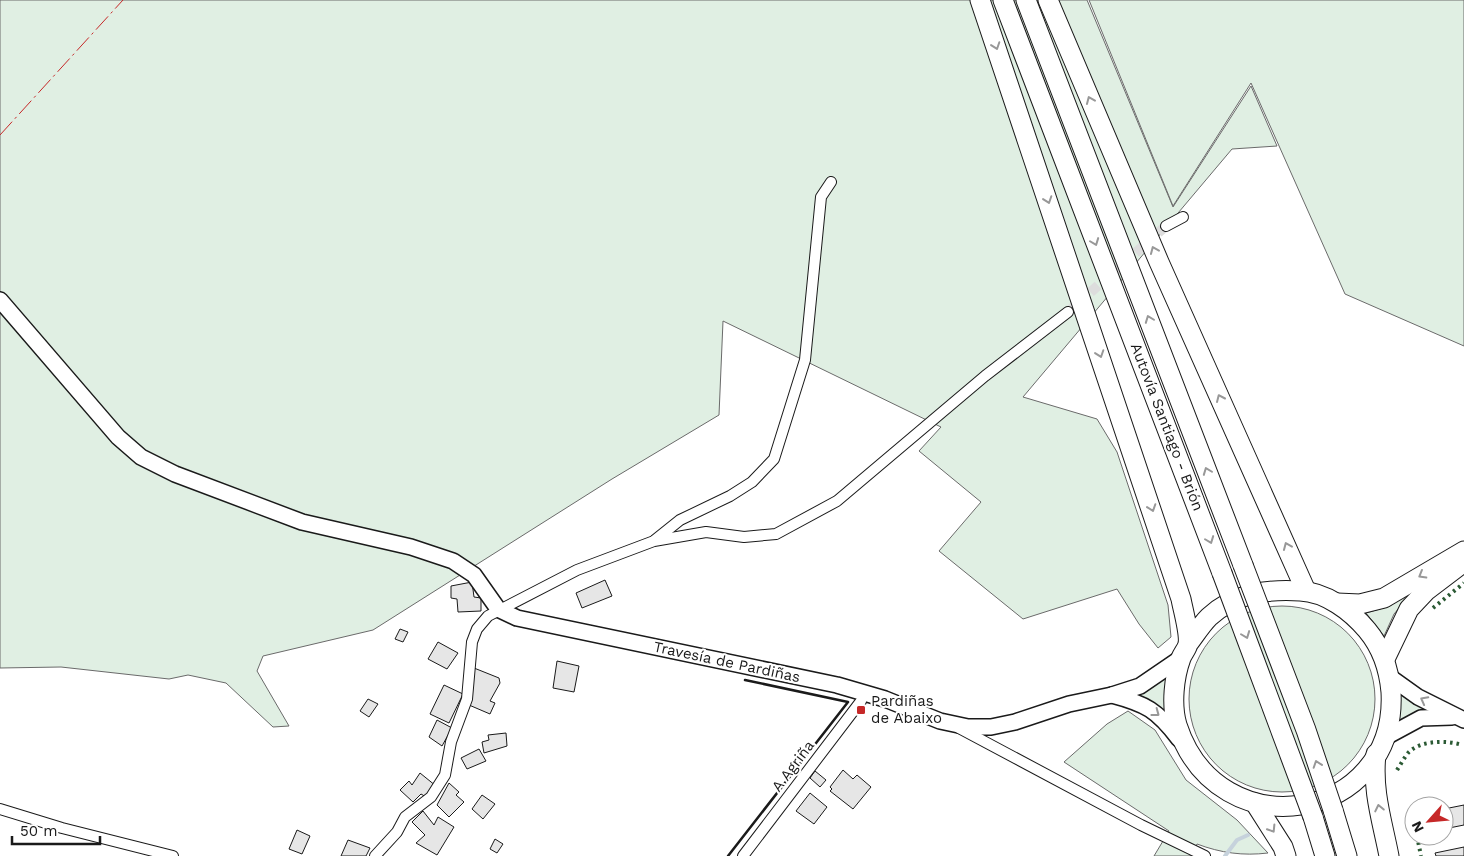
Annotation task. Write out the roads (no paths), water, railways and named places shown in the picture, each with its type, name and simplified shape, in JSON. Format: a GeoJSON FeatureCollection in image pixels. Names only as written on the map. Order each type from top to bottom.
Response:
{"type":"FeatureCollection","features":[{"type":"Feature","properties":{"kind":"highway"},"geometry":{"type":"LineString","coordinates":[[980,0],[1181,599],[1184,651],[1174,690],[1177,723],[1189,753],[1206,775],[1229,793],[1255,803],[1278,807],[1301,806],[1324,799],[1344,788],[1356,778],[1380,746]]}},
{"type":"Feature","properties":{"kind":"highway","name":"Autovía Santiago - Brión"},"geometry":{"type":"LineString","coordinates":[[1003,0],[1222,573],[1313,817],[1325,856]]}},
{"type":"Feature","properties":{"kind":"highway","name":"Autovía Santiago - Brión"},"geometry":{"type":"LineString","coordinates":[[1026,0],[1306,730],[1347,856]]}},
{"type":"Feature","properties":{"kind":"highway"},"geometry":{"type":"LineString","coordinates":[[1048,0],[1159,262],[1306,591]]}},
{"type":"Feature","properties":{"kind":"highway"},"geometry":{"type":"LineString","coordinates":[[1337,603],[1360,604],[1384,598],[1464,551]]}},
{"type":"Feature","properties":{"kind":"highway"},"geometry":{"type":"LineString","coordinates":[[1387,668],[1409,609],[1426,591],[1464,562]]}},
{"type":"Feature","properties":{"kind":"highway"},"geometry":{"type":"LineString","coordinates":[[1184,651],[1210,617],[1238,598],[1271,589],[1306,591],[1337,603],[1357,618],[1373,637],[1387,668],[1391,708],[1380,746],[1374,778],[1375,792],[1390,856]]}},
{"type":"Feature","properties":{"kind":"highway"},"geometry":{"type":"LineString","coordinates":[[1255,803],[1283,847],[1286,856]]}},
{"type":"Feature","properties":{"kind":"street"},"geometry":{"type":"LineString","coordinates":[[654,541],[680,520],[730,496],[752,482],[774,459],[804,360],[821,197],[831,182]]}},
{"type":"Feature","properties":{"kind":"street"},"geometry":{"type":"LineString","coordinates":[[1166,226],[1183,216]]}},
{"type":"Feature","properties":{"kind":"street"},"geometry":{"type":"LineString","coordinates":[[0,300],[118,437],[141,458],[175,474],[302,522],[411,547],[454,561],[474,575],[498,609]]}},
{"type":"Feature","properties":{"kind":"street"},"geometry":{"type":"LineString","coordinates":[[374,856],[397,832],[405,818],[430,797],[439,786],[444,775],[451,742],[466,699],[472,642],[476,629],[488,616],[498,609],[577,570],[654,541],[706,532],[744,537],[776,534],[837,501],[971,388],[1068,312]]}},
{"type":"Feature","properties":{"kind":"street","name":"Travesía de Pardiñas"},"geometry":{"type":"LineString","coordinates":[[498,609],[517,618],[864,692],[954,725],[980,727],[1002,726],[1069,704],[1112,695],[1151,680],[1184,651]]}},
{"type":"Feature","properties":{"kind":"street"},"geometry":{"type":"LineString","coordinates":[[1387,668],[1418,697],[1463,719]]}},
{"type":"Feature","properties":{"kind":"street","name":"A Agriña"},"geometry":{"type":"LineString","coordinates":[[743,856],[860,701],[864,692]]}},
{"type":"Feature","properties":{"kind":"street"},"geometry":{"type":"LineString","coordinates":[[1112,695],[1140,703],[1164,718],[1189,753]]}},
{"type":"Feature","properties":{"kind":"street"},"geometry":{"type":"LineString","coordinates":[[1380,746],[1421,718],[1436,716],[1463,719]]}},
{"type":"Feature","properties":{"kind":"street"},"geometry":{"type":"LineString","coordinates":[[954,725],[1141,825],[1205,856]]}},
{"type":"Feature","properties":{"kind":"street"},"geometry":{"type":"LineString","coordinates":[[0,809],[62,828],[172,856]]}},
{"type":"Feature","properties":{"kind":"waterway"},"geometry":{"type":"LineString","coordinates":[[1225,856],[1237,840],[1248,835]]}},
{"type":"Feature","properties":{"kind":"tunnel"},"geometry":{"type":"LineString","coordinates":[[1068,312],[1166,226]]}},
{"type":"Feature","properties":{"kind":"place","name":"Pardiñas de Abaixo"},"geometry":{"type":"Point","coordinates":[861,710]}}]}
